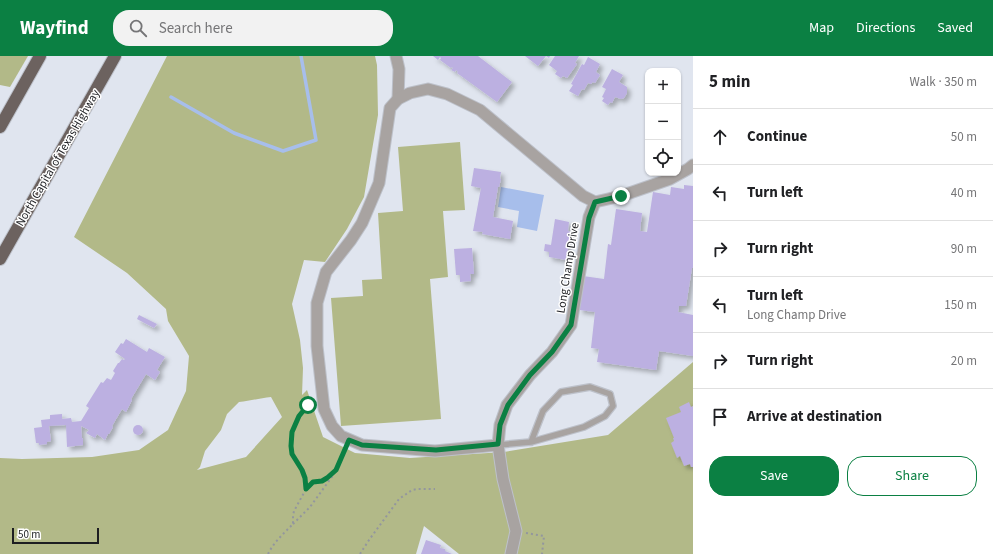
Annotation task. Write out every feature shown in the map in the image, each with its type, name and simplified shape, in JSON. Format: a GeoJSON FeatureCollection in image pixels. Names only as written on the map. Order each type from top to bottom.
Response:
{"type":"FeatureCollection","features":[{"type":"Feature","properties":{"kind":"highway"},"geometry":{"type":"LineString","coordinates":[[0,127],[40,56]]}},
{"type":"Feature","properties":{"kind":"highway","name":"North Capital of Texas Highway"},"geometry":{"type":"LineString","coordinates":[[0,259],[115,56]]}},
{"type":"Feature","properties":{"kind":"street"},"geometry":{"type":"LineString","coordinates":[[396,56],[400,69],[398,99]]}},
{"type":"Feature","properties":{"kind":"street"},"geometry":{"type":"LineString","coordinates":[[498,444],[436,450],[362,445],[341,436],[332,426],[324,409],[317,346],[317,303],[326,272],[351,240],[362,223],[379,183],[390,108],[398,99],[410,93],[428,89],[447,94],[480,110],[584,196],[595,202],[621,196],[670,179],[693,165]]}},
{"type":"Feature","properties":{"kind":"street","name":"Long Champ Drive"},"geometry":{"type":"LineString","coordinates":[[511,554],[516,531],[503,479],[498,444],[500,425],[508,405],[530,375],[552,352],[571,325],[589,218],[595,202]]}},
{"type":"Feature","properties":{"kind":"lane"},"geometry":{"type":"LineString","coordinates":[[498,444],[531,442],[584,427],[605,416],[614,406],[610,394],[590,387],[561,392],[543,411],[531,442]]}},
{"type":"Feature","properties":{"kind":"path"},"geometry":{"type":"LineString","coordinates":[[306,489],[305,478],[292,454],[291,446],[292,432],[299,416],[308,405],[311,395]]}},
{"type":"Feature","properties":{"kind":"path"},"geometry":{"type":"LineString","coordinates":[[268,554],[279,538],[310,507],[336,470],[349,440]]}},
{"type":"Feature","properties":{"kind":"path"},"geometry":{"type":"LineString","coordinates":[[293,524],[294,511],[306,489],[313,482],[322,481],[336,470]]}},
{"type":"Feature","properties":{"kind":"path"},"geometry":{"type":"LineString","coordinates":[[360,554],[400,499],[412,490],[435,489]]}},
{"type":"Feature","properties":{"kind":"path"},"geometry":{"type":"LineString","coordinates":[[516,531],[544,536],[542,554]]}},
{"type":"Feature","properties":{"kind":"green space"},"geometry":{"type":"Polygon","coordinates":[[[0,56],[28,56],[10,87],[0,85],[0,56]]]}},
{"type":"Feature","properties":{"kind":"green space"},"geometry":{"type":"Polygon","coordinates":[[[167,56],[375,56],[377,65],[378,115],[364,197],[347,229],[325,262],[304,260],[292,304],[300,340],[303,368],[302,395],[307,390],[323,437],[355,453],[410,458],[504,452],[608,435],[693,362],[693,554],[459,554],[424,526],[416,554],[0,554],[0,458],[22,459],[92,457],[139,450],[168,430],[186,391],[189,356],[168,321],[166,309],[127,273],[74,237],[167,56]],[[271,397],[239,402],[227,414],[221,430],[205,451],[200,467],[197,470],[246,457],[282,417],[271,397]]]}},
{"type":"Feature","properties":{"kind":"green space"},"geometry":{"type":"Polygon","coordinates":[[[460,142],[465,210],[443,211],[448,277],[430,279],[441,419],[341,426],[331,298],[363,296],[362,280],[382,279],[378,213],[403,211],[398,147],[460,142]]]}},
{"type":"Feature","properties":{"kind":"water"},"geometry":{"type":"Polygon","coordinates":[[[501,187],[544,195],[537,231],[517,227],[519,211],[498,207],[501,187]]]}},
{"type":"Feature","properties":{"kind":"building"},"geometry":{"type":"Polygon","coordinates":[[[433,56],[478,56],[512,82],[497,102],[457,73],[458,72],[456,70],[455,72],[451,70],[453,68],[440,60],[440,57],[438,60],[433,56]]]}},
{"type":"Feature","properties":{"kind":"building"},"geometry":{"type":"Polygon","coordinates":[[[525,56],[546,56],[538,66],[525,56]]]}},
{"type":"Feature","properties":{"kind":"building"},"geometry":{"type":"Polygon","coordinates":[[[555,56],[579,56],[575,63],[577,64],[567,78],[563,76],[561,78],[555,74],[557,71],[549,65],[555,56]]]}},
{"type":"Feature","properties":{"kind":"building"},"geometry":{"type":"Polygon","coordinates":[[[588,57],[600,64],[596,72],[600,75],[595,83],[588,83],[578,96],[569,91],[573,85],[571,84],[582,64],[584,65],[588,57]]]}},
{"type":"Feature","properties":{"kind":"building"},"geometry":{"type":"Polygon","coordinates":[[[612,69],[623,75],[619,82],[627,87],[627,93],[624,98],[621,99],[615,97],[612,103],[610,102],[608,105],[602,101],[604,98],[602,97],[606,89],[602,87],[612,69]]]}},
{"type":"Feature","properties":{"kind":"building"},"geometry":{"type":"Polygon","coordinates":[[[474,168],[501,172],[501,179],[498,187],[493,217],[513,221],[510,239],[473,231],[481,188],[471,186],[474,168]]]}},
{"type":"Feature","properties":{"kind":"building"},"geometry":{"type":"Polygon","coordinates":[[[684,185],[693,186],[693,268],[686,306],[679,306],[678,312],[693,315],[693,356],[659,351],[656,370],[597,362],[599,349],[591,348],[595,312],[579,310],[583,276],[604,279],[608,244],[611,245],[616,209],[642,213],[640,231],[647,232],[653,192],[670,195],[671,187],[684,189],[684,185]]]}},
{"type":"Feature","properties":{"kind":"building"},"geometry":{"type":"Polygon","coordinates":[[[555,219],[569,222],[568,231],[571,232],[566,260],[549,257],[549,252],[544,251],[545,244],[551,245],[555,219]]]}},
{"type":"Feature","properties":{"kind":"building"},"geometry":{"type":"Polygon","coordinates":[[[472,248],[474,274],[470,274],[471,281],[460,282],[460,275],[456,275],[454,249],[472,248]]]}},
{"type":"Feature","properties":{"kind":"building"},"geometry":{"type":"Polygon","coordinates":[[[139,315],[157,324],[154,328],[137,319],[139,315]]]}},
{"type":"Feature","properties":{"kind":"building"},"geometry":{"type":"Polygon","coordinates":[[[126,339],[147,352],[149,348],[165,357],[157,370],[160,372],[155,380],[146,374],[131,399],[132,400],[126,412],[122,409],[105,440],[97,434],[95,438],[86,433],[89,430],[81,426],[83,445],[67,447],[66,425],[49,426],[51,441],[47,442],[47,444],[39,445],[39,443],[36,443],[34,428],[42,427],[41,420],[50,419],[50,415],[62,414],[62,419],[71,418],[72,422],[81,421],[89,408],[86,406],[101,382],[103,383],[107,378],[111,380],[115,373],[113,371],[118,363],[122,359],[125,359],[115,352],[121,343],[123,344],[126,339]]]}},
{"type":"Feature","properties":{"kind":"building"},"geometry":{"type":"Polygon","coordinates":[[[689,402],[691,407],[693,406],[693,467],[691,467],[690,464],[684,466],[680,456],[677,458],[671,443],[674,441],[674,438],[666,418],[681,412],[679,407],[689,402]]]}},
{"type":"Feature","properties":{"kind":"building"},"geometry":{"type":"Polygon","coordinates":[[[136,425],[140,425],[142,426],[142,434],[136,435],[133,432],[133,428],[136,425]]]}},
{"type":"Feature","properties":{"kind":"building"},"geometry":{"type":"Polygon","coordinates":[[[426,540],[441,545],[440,548],[445,549],[445,551],[452,554],[421,554],[426,540]]]}},
{"type":"Feature","properties":{"kind":"waterway"},"geometry":{"type":"LineString","coordinates":[[171,97],[234,133],[283,151],[316,140],[301,56]]}},
{"type":"Feature","properties":{"kind":"route"},"geometry":{"type":"LineString","coordinates":[[308,405],[299,416],[292,432],[291,446],[292,454],[305,478],[306,489],[313,482],[322,481],[336,470],[349,440],[362,445],[436,450],[498,444],[500,425],[508,405],[530,375],[552,352],[571,325],[589,218],[595,202],[621,196]]}}]}
